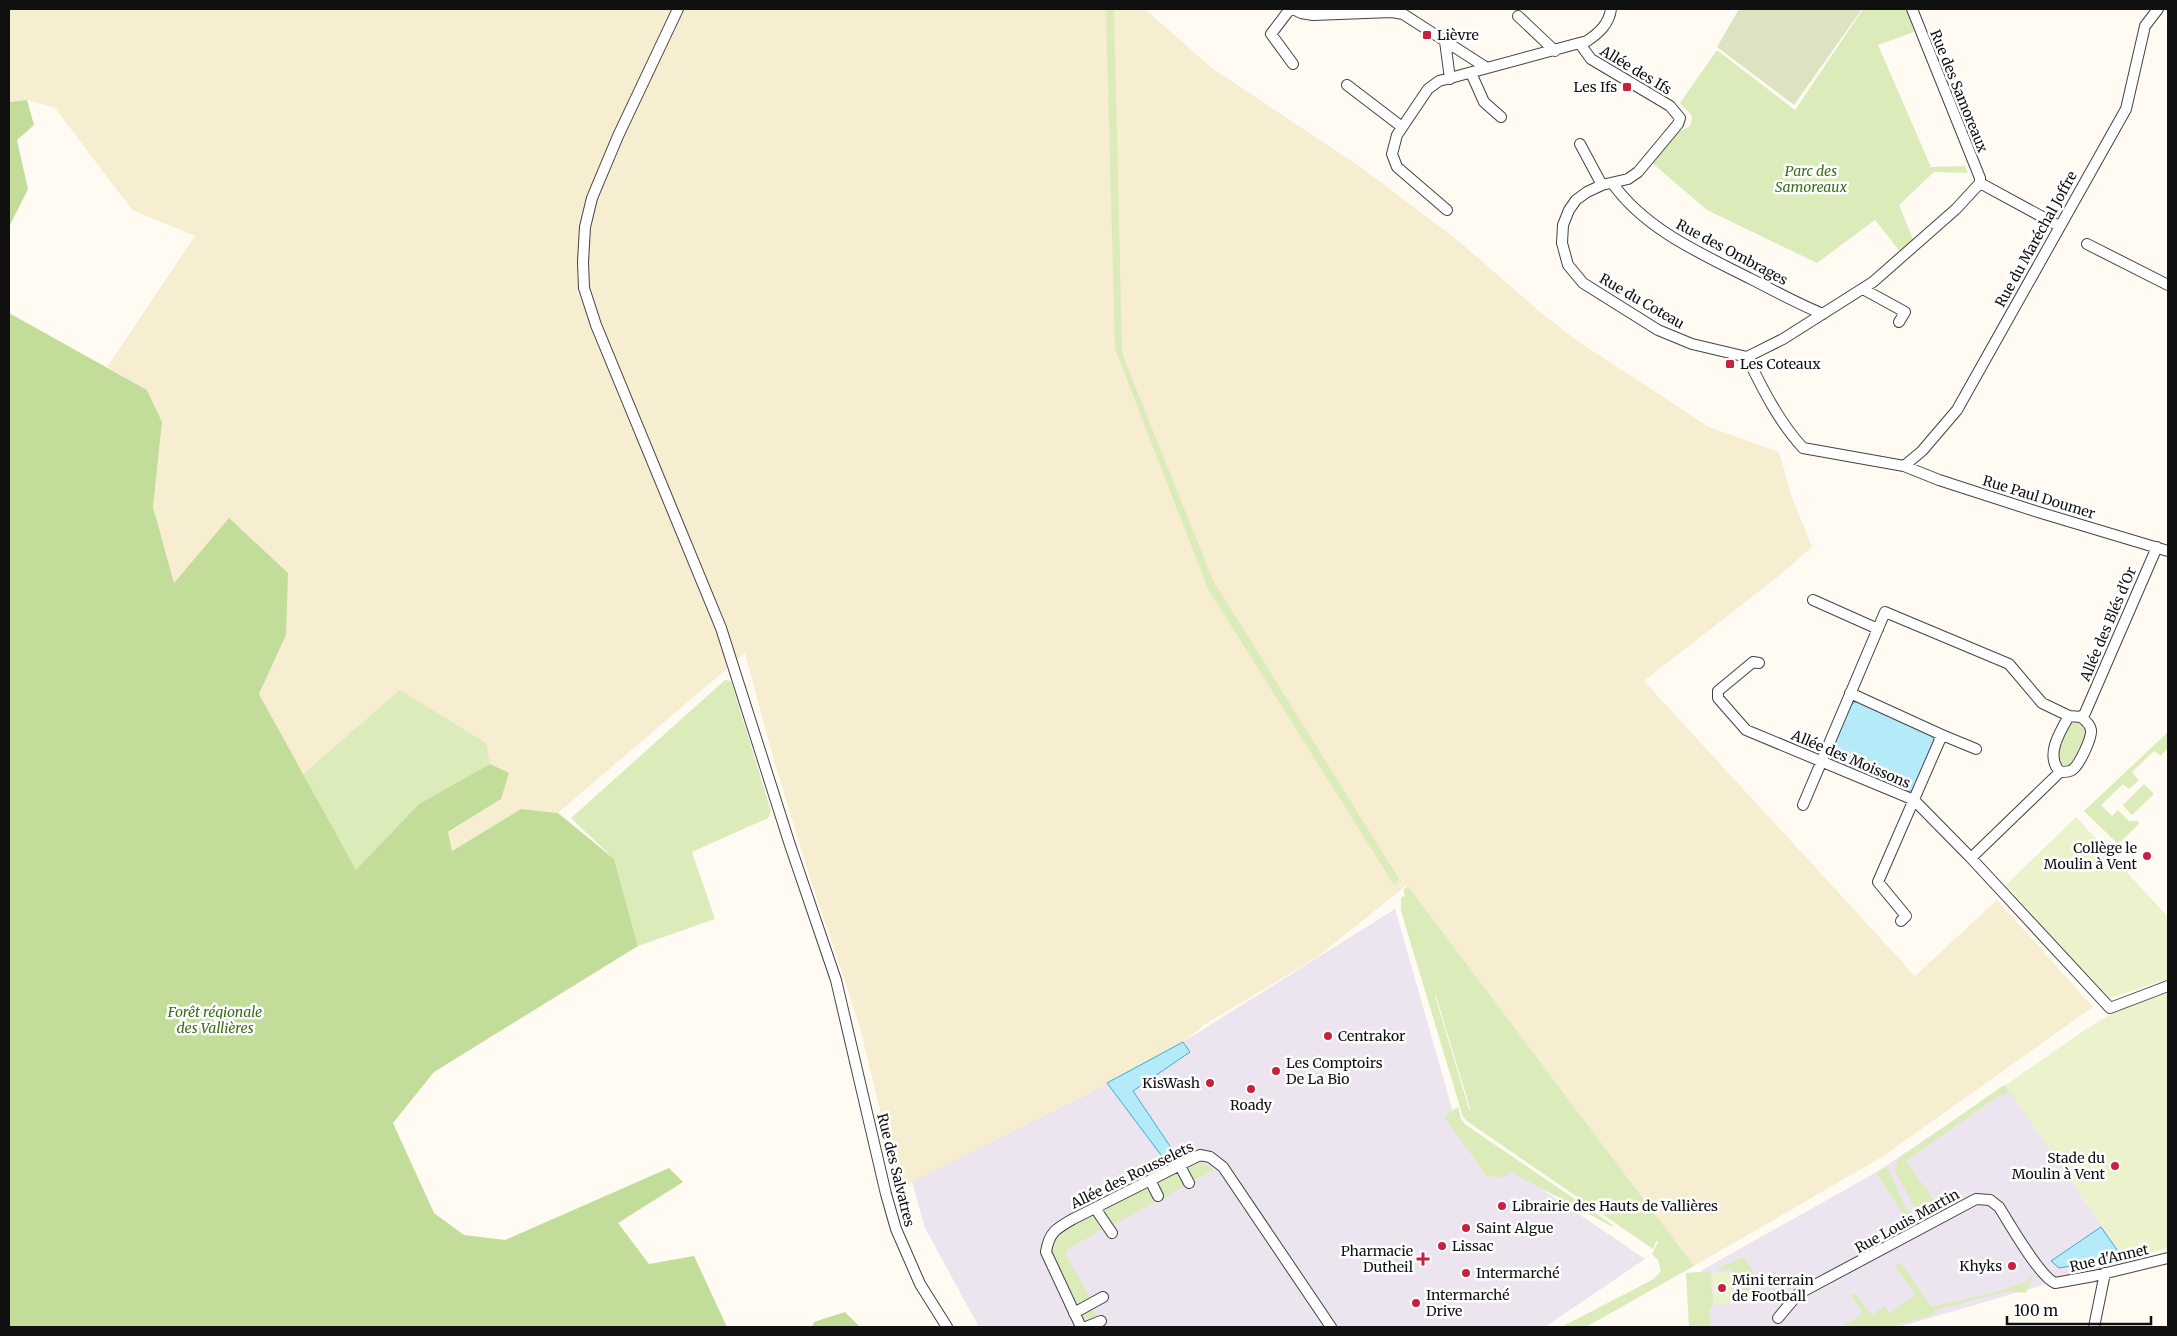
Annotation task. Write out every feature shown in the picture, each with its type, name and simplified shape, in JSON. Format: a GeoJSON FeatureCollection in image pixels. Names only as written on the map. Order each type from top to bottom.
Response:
{"type":"FeatureCollection","features":[{"type":"Feature","properties":{"kind":"street","name":"Rue des Salvatres"},"geometry":{"type":"LineString","coordinates":[[678,9],[618,136],[592,198],[585,227],[584,288],[599,333],[724,636],[790,845],[836,980],[886,1194],[896,1229],[920,1284],[947,1327]]}},
{"type":"Feature","properties":{"kind":"street"},"geometry":{"type":"LineString","coordinates":[[1293,64],[1271,34],[1292,9],[1313,15],[1398,10],[1487,68]]}},
{"type":"Feature","properties":{"kind":"street"},"geometry":{"type":"LineString","coordinates":[[1447,210],[1405,175],[1394,161],[1393,147],[1402,128],[1428,89],[1439,82],[1580,44],[1598,33],[1606,24],[1611,9]]}},
{"type":"Feature","properties":{"kind":"street","name":"Rue des Samoreaux"},"geometry":{"type":"LineString","coordinates":[[1912,9],[1980,178],[1980,183]]}},
{"type":"Feature","properties":{"kind":"street","name":"Rue du Maréchal Joffre"},"geometry":{"type":"LineString","coordinates":[[1904,466],[1922,451],[1957,410],[2126,109],[2145,26],[2158,9]]}},
{"type":"Feature","properties":{"kind":"street"},"geometry":{"type":"LineString","coordinates":[[1518,16],[1555,51]]}},
{"type":"Feature","properties":{"kind":"street"},"geometry":{"type":"LineString","coordinates":[[1445,41],[1450,79]]}},
{"type":"Feature","properties":{"kind":"street","name":"Allée des Ifs"},"geometry":{"type":"LineString","coordinates":[[1580,44],[1586,55],[1591,59],[1670,106],[1680,118]]}},
{"type":"Feature","properties":{"kind":"street"},"geometry":{"type":"LineString","coordinates":[[1471,73],[1484,102],[1501,117]]}},
{"type":"Feature","properties":{"kind":"street"},"geometry":{"type":"LineString","coordinates":[[1347,85],[1402,128]]}},
{"type":"Feature","properties":{"kind":"street","name":"Rue du Coteau"},"geometry":{"type":"LineString","coordinates":[[1680,118],[1678,124],[1638,172],[1628,179],[1614,184],[1602,185],[1576,200],[1569,210],[1564,225],[1562,243],[1568,265],[1583,283],[1658,330],[1692,344],[1747,357]]}},
{"type":"Feature","properties":{"kind":"street"},"geometry":{"type":"LineString","coordinates":[[1580,144],[1602,185]]}},
{"type":"Feature","properties":{"kind":"street"},"geometry":{"type":"LineString","coordinates":[[1747,357],[1783,339],[1863,289],[1949,215],[1980,183],[2059,226]]}},
{"type":"Feature","properties":{"kind":"street","name":"Rue des Ombrages"},"geometry":{"type":"LineString","coordinates":[[1614,184],[1622,196],[1670,236],[1698,253],[1823,314]]}},
{"type":"Feature","properties":{"kind":"street"},"geometry":{"type":"LineString","coordinates":[[2087,244],[2168,285]]}},
{"type":"Feature","properties":{"kind":"street"},"geometry":{"type":"LineString","coordinates":[[1863,289],[1904,312],[1899,322]]}},
{"type":"Feature","properties":{"kind":"street","name":"Rue Paul Doumer"},"geometry":{"type":"LineString","coordinates":[[1747,357],[1786,425],[1803,448],[1904,466],[1939,480],[2038,512],[2168,551]]}},
{"type":"Feature","properties":{"kind":"street","name":"Allée des Blés d'Or"},"geometry":{"type":"LineString","coordinates":[[2083,715],[2157,547]]}},
{"type":"Feature","properties":{"kind":"street"},"geometry":{"type":"LineString","coordinates":[[1813,600],[1878,629]]}},
{"type":"Feature","properties":{"kind":"street"},"geometry":{"type":"LineString","coordinates":[[1803,805],[1885,612],[2008,664],[2042,703],[2069,716],[2083,715],[2091,730],[2090,740],[2077,766],[2072,771],[2060,772],[1971,858]]}},
{"type":"Feature","properties":{"kind":"street","name":"Allée des Moissons"},"geometry":{"type":"LineString","coordinates":[[1759,663],[1753,662],[1718,691],[1718,698],[1746,730],[1914,800],[1971,858],[2110,1008],[2168,986]]}},
{"type":"Feature","properties":{"kind":"street"},"geometry":{"type":"LineString","coordinates":[[1850,693],[1976,749]]}},
{"type":"Feature","properties":{"kind":"street"},"geometry":{"type":"LineString","coordinates":[[2060,772],[2053,762],[2052,753],[2069,716]]}},
{"type":"Feature","properties":{"kind":"street"},"geometry":{"type":"LineString","coordinates":[[1901,921],[1906,916],[1878,882],[1942,734]]}},
{"type":"Feature","properties":{"kind":"street","name":"Allée des Rousselets"},"geometry":{"type":"LineString","coordinates":[[1080,1327],[1046,1252],[1048,1239],[1056,1226],[1200,1154],[1210,1156],[1220,1162],[1331,1327]]}},
{"type":"Feature","properties":{"kind":"street"},"geometry":{"type":"LineString","coordinates":[[1179,1164],[1189,1183]]}},
{"type":"Feature","properties":{"kind":"street"},"geometry":{"type":"LineString","coordinates":[[1150,1180],[1158,1196]]}},
{"type":"Feature","properties":{"kind":"street","name":"Rue Louis Martin"},"geometry":{"type":"LineString","coordinates":[[1778,1318],[1798,1294],[1964,1205],[1983,1198],[1990,1200],[1999,1207],[2041,1270],[2050,1281],[2055,1283]]}},
{"type":"Feature","properties":{"kind":"street"},"geometry":{"type":"LineString","coordinates":[[1095,1208],[1112,1233]]}},
{"type":"Feature","properties":{"kind":"street","name":"Rue d'Annet"},"geometry":{"type":"LineString","coordinates":[[2055,1283],[2168,1258]]}},
{"type":"Feature","properties":{"kind":"street"},"geometry":{"type":"LineString","coordinates":[[2094,1327],[2105,1273]]}},
{"type":"Feature","properties":{"kind":"street"},"geometry":{"type":"LineString","coordinates":[[1074,1313],[1102,1297]]}},
{"type":"Feature","properties":{"kind":"street"},"geometry":{"type":"LineString","coordinates":[[1086,1327],[1101,1321]]}},
{"type":"Feature","properties":{"kind":"shaded area"},"geometry":{"type":"Polygon","coordinates":[[[9,9],[1145,9],[1212,68],[1362,168],[1455,238],[1538,310],[1576,340],[1709,427],[1779,452],[1792,497],[1812,547],[1780,575],[1644,681],[1915,976],[1997,900],[2093,1007],[1882,1157],[1694,1266],[1407,885],[1316,958],[1204,1025],[1183,1042],[1084,1096],[899,1189],[861,1032],[774,761],[745,653],[558,813],[521,809],[452,851],[448,833],[501,799],[356,871],[259,694],[286,635],[174,584],[153,507],[162,422],[147,390],[107,367],[195,236],[132,210],[55,108],[27,100],[9,102],[9,9]]]}},
{"type":"Feature","properties":{"kind":"shaded area"},"geometry":{"type":"Polygon","coordinates":[[[1395,909],[1459,1133],[1645,1259],[1545,1327],[979,1327],[925,1228],[912,1182],[1084,1096],[1183,1042],[1395,909]]]}},
{"type":"Feature","properties":{"kind":"shaded area"},"geometry":{"type":"Polygon","coordinates":[[[2006,1085],[2126,1261],[1899,1327],[1707,1327],[1702,1270],[1875,1173],[2006,1085]]]}},
{"type":"Feature","properties":{"kind":"green space"},"geometry":{"type":"Polygon","coordinates":[[[1106,9],[1114,9],[1122,350],[1125,361],[1213,580],[1399,879],[1394,885],[1208,589],[1115,349],[1106,9]]]}},
{"type":"Feature","properties":{"kind":"green space"},"geometry":{"type":"Polygon","coordinates":[[[1739,9],[1862,9],[1794,105],[1717,47],[1739,9]]]}},
{"type":"Feature","properties":{"kind":"green space","name":"Parc des Samoreaux"},"geometry":{"type":"Polygon","coordinates":[[[1863,9],[1907,9],[1914,32],[1878,45],[1931,167],[1965,166],[1968,173],[1934,172],[1899,205],[1915,244],[1902,254],[1875,220],[1817,263],[1707,210],[1652,163],[1674,135],[1690,126],[1692,116],[1680,103],[1717,50],[1795,110],[1863,9]]]}},
{"type":"Feature","properties":{"kind":"green space"},"geometry":{"type":"Polygon","coordinates":[[[27,100],[34,125],[17,140],[28,189],[9,227],[9,102],[27,100]]]}},
{"type":"Feature","properties":{"kind":"green space","name":"Forêt régionale des Vallières"},"geometry":{"type":"Polygon","coordinates":[[[9,313],[147,390],[162,422],[153,507],[174,583],[229,518],[288,573],[286,635],[259,694],[356,870],[419,804],[490,764],[509,773],[501,799],[448,832],[452,851],[521,809],[558,813],[614,859],[638,946],[434,1072],[393,1123],[434,1213],[464,1235],[505,1240],[669,1168],[683,1182],[618,1223],[649,1264],[694,1256],[727,1327],[9,1327],[9,313]]]}},
{"type":"Feature","properties":{"kind":"green space"},"geometry":{"type":"Polygon","coordinates":[[[725,680],[731,681],[771,811],[768,818],[692,852],[715,919],[638,946],[614,859],[571,818],[725,680]]]}},
{"type":"Feature","properties":{"kind":"green space"},"geometry":{"type":"Polygon","coordinates":[[[400,690],[486,743],[490,764],[419,804],[356,871],[303,774],[400,690]]]}},
{"type":"Feature","properties":{"kind":"green space"},"geometry":{"type":"Polygon","coordinates":[[[2076,722],[2083,725],[2086,732],[2083,749],[2073,763],[2066,766],[2059,764],[2058,747],[2068,725],[2076,722]]]}},
{"type":"Feature","properties":{"kind":"green space"},"geometry":{"type":"Polygon","coordinates":[[[2168,732],[2168,748],[2161,756],[2154,751],[2132,772],[2139,780],[2129,789],[2123,784],[2101,805],[2112,816],[2118,810],[2129,821],[2138,821],[2139,824],[2118,844],[2084,811],[2168,732]]]}},
{"type":"Feature","properties":{"kind":"green space"},"geometry":{"type":"Polygon","coordinates":[[[2144,784],[2154,794],[2132,815],[2123,805],[2144,784]]]}},
{"type":"Feature","properties":{"kind":"green space"},"geometry":{"type":"Polygon","coordinates":[[[2076,817],[2168,917],[2168,979],[2108,999],[2006,885],[2076,817]]]}},
{"type":"Feature","properties":{"kind":"green space"},"geometry":{"type":"Polygon","coordinates":[[[1408,886],[1694,1266],[1586,1327],[1561,1327],[1654,1279],[1661,1271],[1658,1260],[1652,1254],[1658,1242],[1656,1241],[1653,1249],[1463,1117],[1401,911],[1401,897],[1405,896],[1403,890],[1408,886]],[[1436,996],[1469,1109],[1471,1111],[1436,996]]]}},
{"type":"Feature","properties":{"kind":"green space","name":"Stade du Moulin à Vent"},"geometry":{"type":"Polygon","coordinates":[[[2168,993],[2168,1248],[2126,1261],[2006,1085],[2083,1031],[2116,1011],[2168,993]]]}},
{"type":"Feature","properties":{"kind":"green space"},"geometry":{"type":"Polygon","coordinates":[[[2004,1085],[2009,1091],[2002,1096],[2001,1094],[1906,1161],[1939,1207],[1934,1210],[1935,1212],[1922,1219],[1898,1177],[1895,1169],[1898,1159],[2004,1085]]]}},
{"type":"Feature","properties":{"kind":"green space"},"geometry":{"type":"Polygon","coordinates":[[[1458,1107],[1461,1119],[1466,1125],[1613,1225],[1613,1227],[1511,1172],[1500,1178],[1486,1175],[1444,1117],[1458,1107]]]}},
{"type":"Feature","properties":{"kind":"green space"},"geometry":{"type":"Polygon","coordinates":[[[1199,1162],[1214,1169],[1193,1181],[1187,1170],[1199,1162]]]}},
{"type":"Feature","properties":{"kind":"green space"},"geometry":{"type":"Polygon","coordinates":[[[1887,1167],[1914,1225],[1911,1226],[1876,1173],[1887,1167]]]}},
{"type":"Feature","properties":{"kind":"green space"},"geometry":{"type":"Polygon","coordinates":[[[1176,1171],[1185,1185],[1163,1199],[1154,1186],[1155,1182],[1176,1171]]]}},
{"type":"Feature","properties":{"kind":"green space"},"geometry":{"type":"Polygon","coordinates":[[[1144,1188],[1151,1191],[1158,1200],[1113,1225],[1106,1213],[1106,1209],[1144,1188]]]}},
{"type":"Feature","properties":{"kind":"green space"},"geometry":{"type":"Polygon","coordinates":[[[1095,1215],[1104,1228],[1067,1250],[1066,1255],[1091,1299],[1075,1306],[1051,1256],[1052,1248],[1060,1235],[1066,1230],[1095,1215]]]}},
{"type":"Feature","properties":{"kind":"green space"},"geometry":{"type":"Polygon","coordinates":[[[1743,1257],[1761,1283],[1748,1293],[1744,1302],[1734,1287],[1732,1270],[1714,1270],[1743,1257]]]}},
{"type":"Feature","properties":{"kind":"green space"},"geometry":{"type":"Polygon","coordinates":[[[1901,1263],[1931,1307],[1996,1292],[2026,1282],[2030,1276],[2032,1278],[2026,1293],[2009,1291],[1935,1310],[1935,1314],[1890,1327],[1842,1327],[1863,1313],[1850,1294],[1856,1294],[1872,1315],[1884,1306],[1890,1313],[1915,1295],[1895,1266],[1901,1263]]]}},
{"type":"Feature","properties":{"kind":"green space"},"geometry":{"type":"Polygon","coordinates":[[[1710,1271],[1713,1305],[1709,1310],[1711,1327],[1689,1327],[1686,1273],[1710,1271]]]}},
{"type":"Feature","properties":{"kind":"green space","name":"Mini terrain de Football"},"geometry":{"type":"Polygon","coordinates":[[[1730,1272],[1732,1304],[1714,1305],[1712,1273],[1730,1272]]]}},
{"type":"Feature","properties":{"kind":"green space"},"geometry":{"type":"Polygon","coordinates":[[[1092,1306],[1098,1318],[1085,1323],[1081,1321],[1082,1313],[1092,1306]]]}},
{"type":"Feature","properties":{"kind":"green space"},"geometry":{"type":"Polygon","coordinates":[[[845,1312],[860,1327],[812,1327],[814,1322],[845,1312]]]}},
{"type":"Feature","properties":{"kind":"water"},"geometry":{"type":"Polygon","coordinates":[[[1855,702],[1861,702],[1931,733],[1934,745],[1915,789],[1906,793],[1833,763],[1830,754],[1850,706],[1855,702]]]}},
{"type":"Feature","properties":{"kind":"water"},"geometry":{"type":"Polygon","coordinates":[[[1183,1042],[1190,1052],[1133,1091],[1174,1152],[1164,1159],[1107,1083],[1183,1042]]]}},
{"type":"Feature","properties":{"kind":"water"},"geometry":{"type":"Polygon","coordinates":[[[2101,1227],[2122,1257],[2059,1268],[2051,1261],[2101,1227]]]}},
{"type":"Feature","properties":{"kind":"place","name":"Lièvre"},"geometry":{"type":"Point","coordinates":[1427,35]}},
{"type":"Feature","properties":{"kind":"place","name":"Les Ifs"},"geometry":{"type":"Point","coordinates":[1627,87]}},
{"type":"Feature","properties":{"kind":"place","name":"Les Coteaux"},"geometry":{"type":"Point","coordinates":[1730,364]}},
{"type":"Feature","properties":{"kind":"place","name":"Collège le Moulin à Vent"},"geometry":{"type":"Point","coordinates":[2147,856]}},
{"type":"Feature","properties":{"kind":"place","name":"Centrakor"},"geometry":{"type":"Point","coordinates":[1328,1036]}},
{"type":"Feature","properties":{"kind":"place","name":"Les Comptoirs De La Bio"},"geometry":{"type":"Point","coordinates":[1276,1071]}},
{"type":"Feature","properties":{"kind":"place","name":"KisWash"},"geometry":{"type":"Point","coordinates":[1210,1083]}},
{"type":"Feature","properties":{"kind":"place","name":"Roady"},"geometry":{"type":"Point","coordinates":[1251,1089]}},
{"type":"Feature","properties":{"kind":"place","name":"Stade du Moulin à Vent"},"geometry":{"type":"Point","coordinates":[2115,1166]}},
{"type":"Feature","properties":{"kind":"place","name":"Librairie des Hauts de Vallières"},"geometry":{"type":"Point","coordinates":[1502,1206]}},
{"type":"Feature","properties":{"kind":"place","name":"Saint Algue"},"geometry":{"type":"Point","coordinates":[1466,1228]}},
{"type":"Feature","properties":{"kind":"place","name":"Lissac"},"geometry":{"type":"Point","coordinates":[1442,1246]}},
{"type":"Feature","properties":{"kind":"place","name":"Pharmacie Dutheil"},"geometry":{"type":"Point","coordinates":[1423,1259]}},
{"type":"Feature","properties":{"kind":"place","name":"Khyks"},"geometry":{"type":"Point","coordinates":[2012,1266]}},
{"type":"Feature","properties":{"kind":"place","name":"Intermarché"},"geometry":{"type":"Point","coordinates":[1466,1273]}},
{"type":"Feature","properties":{"kind":"place","name":"Mini terrain de Football"},"geometry":{"type":"Point","coordinates":[1722,1288]}},
{"type":"Feature","properties":{"kind":"place","name":"Intermarché Drive"},"geometry":{"type":"Point","coordinates":[1416,1303]}}]}
